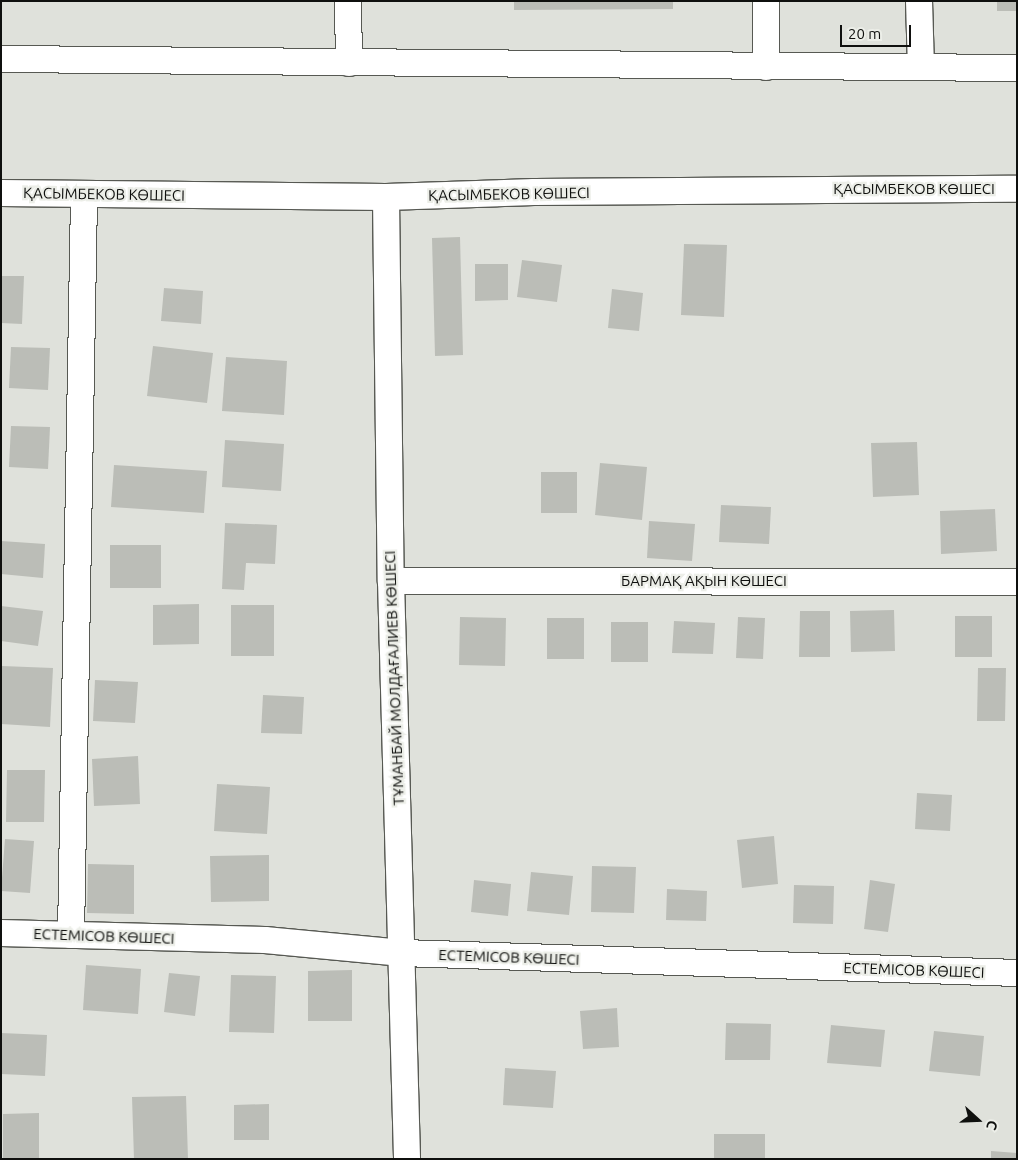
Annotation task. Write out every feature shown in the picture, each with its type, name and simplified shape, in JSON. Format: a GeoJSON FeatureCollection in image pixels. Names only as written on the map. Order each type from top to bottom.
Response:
{"type":"FeatureCollection","features":[{"type":"Feature","properties":{"kind":"street"},"geometry":{"type":"LineString","coordinates":[[348,1],[349,63]]}},
{"type":"Feature","properties":{"kind":"street"},"geometry":{"type":"LineString","coordinates":[[766,1],[766,67]]}},
{"type":"Feature","properties":{"kind":"street"},"geometry":{"type":"LineString","coordinates":[[919,1],[921,68]]}},
{"type":"Feature","properties":{"kind":"street"},"geometry":{"type":"LineString","coordinates":[[1,60],[1017,68]]}},
{"type":"Feature","properties":{"kind":"street","name":"ҚАСЫМБЕКОВ КӨШЕСІ"},"geometry":{"type":"LineString","coordinates":[[1,193],[386,196],[544,192],[1017,189]]}},
{"type":"Feature","properties":{"kind":"street"},"geometry":{"type":"LineString","coordinates":[[71,935],[84,194]]}},
{"type":"Feature","properties":{"kind":"street","name":"ТҰМАНБАЙ МОЛДАҒАЛИЕВ КӨШЕСІ"},"geometry":{"type":"LineString","coordinates":[[386,196],[391,581],[406,1159]]}},
{"type":"Feature","properties":{"kind":"street","name":"БАРМАҚ АҚЫН КӨШЕСІ"},"geometry":{"type":"LineString","coordinates":[[391,581],[1017,582]]}},
{"type":"Feature","properties":{"kind":"street","name":"ЕСТЕМІСОВ КӨШЕСІ"},"geometry":{"type":"LineString","coordinates":[[1,933],[265,940],[402,953],[1017,973]]}},
{"type":"Feature","properties":{"kind":"building"},"geometry":{"type":"Polygon","coordinates":[[[514,1],[673,1],[673,9],[514,10],[514,1]]]}},
{"type":"Feature","properties":{"kind":"building"},"geometry":{"type":"Polygon","coordinates":[[[997,1],[1017,1],[1017,11],[997,11],[997,1]]]}},
{"type":"Feature","properties":{"kind":"building"},"geometry":{"type":"Polygon","coordinates":[[[460,237],[463,355],[435,356],[432,238],[460,237]]]}},
{"type":"Feature","properties":{"kind":"building"},"geometry":{"type":"Polygon","coordinates":[[[684,244],[727,245],[724,317],[681,315],[684,244]]]}},
{"type":"Feature","properties":{"kind":"building"},"geometry":{"type":"Polygon","coordinates":[[[522,260],[562,265],[557,302],[517,297],[522,260]]]}},
{"type":"Feature","properties":{"kind":"building"},"geometry":{"type":"Polygon","coordinates":[[[475,264],[508,264],[508,300],[475,301],[475,264]]]}},
{"type":"Feature","properties":{"kind":"building"},"geometry":{"type":"Polygon","coordinates":[[[1,276],[24,276],[22,324],[1,323],[1,276]]]}},
{"type":"Feature","properties":{"kind":"building"},"geometry":{"type":"Polygon","coordinates":[[[164,288],[203,291],[201,324],[161,321],[164,288]]]}},
{"type":"Feature","properties":{"kind":"building"},"geometry":{"type":"Polygon","coordinates":[[[612,289],[643,293],[639,331],[608,328],[612,289]]]}},
{"type":"Feature","properties":{"kind":"building"},"geometry":{"type":"Polygon","coordinates":[[[153,346],[213,353],[207,403],[147,396],[153,346]]]}},
{"type":"Feature","properties":{"kind":"building"},"geometry":{"type":"Polygon","coordinates":[[[11,347],[50,348],[48,390],[9,388],[11,347]]]}},
{"type":"Feature","properties":{"kind":"building"},"geometry":{"type":"Polygon","coordinates":[[[226,357],[287,361],[284,415],[222,411],[226,357]]]}},
{"type":"Feature","properties":{"kind":"building"},"geometry":{"type":"Polygon","coordinates":[[[11,426],[50,427],[48,469],[9,467],[11,426]]]}},
{"type":"Feature","properties":{"kind":"building"},"geometry":{"type":"Polygon","coordinates":[[[225,440],[284,444],[281,491],[222,487],[225,440]]]}},
{"type":"Feature","properties":{"kind":"building"},"geometry":{"type":"Polygon","coordinates":[[[917,442],[919,495],[873,497],[871,443],[917,442]]]}},
{"type":"Feature","properties":{"kind":"building"},"geometry":{"type":"Polygon","coordinates":[[[600,463],[647,467],[642,520],[595,515],[600,463]]]}},
{"type":"Feature","properties":{"kind":"building"},"geometry":{"type":"Polygon","coordinates":[[[114,465],[207,471],[204,513],[111,507],[114,465]]]}},
{"type":"Feature","properties":{"kind":"building"},"geometry":{"type":"Polygon","coordinates":[[[541,472],[577,472],[577,513],[541,513],[541,472]]]}},
{"type":"Feature","properties":{"kind":"building"},"geometry":{"type":"Polygon","coordinates":[[[721,505],[771,507],[769,544],[719,542],[721,505]]]}},
{"type":"Feature","properties":{"kind":"building"},"geometry":{"type":"Polygon","coordinates":[[[995,509],[997,551],[941,554],[940,511],[995,509]]]}},
{"type":"Feature","properties":{"kind":"building"},"geometry":{"type":"Polygon","coordinates":[[[649,521],[695,524],[692,561],[647,558],[649,521]]]}},
{"type":"Feature","properties":{"kind":"building"},"geometry":{"type":"Polygon","coordinates":[[[225,523],[277,525],[275,564],[246,563],[244,590],[222,589],[225,523]]]}},
{"type":"Feature","properties":{"kind":"building"},"geometry":{"type":"Polygon","coordinates":[[[1,541],[45,544],[43,578],[1,574],[1,541]]]}},
{"type":"Feature","properties":{"kind":"building"},"geometry":{"type":"Polygon","coordinates":[[[110,545],[161,545],[161,588],[110,588],[110,545]]]}},
{"type":"Feature","properties":{"kind":"building"},"geometry":{"type":"Polygon","coordinates":[[[199,604],[199,644],[153,645],[153,605],[199,604]]]}},
{"type":"Feature","properties":{"kind":"building"},"geometry":{"type":"Polygon","coordinates":[[[231,605],[274,605],[274,656],[231,656],[231,605]]]}},
{"type":"Feature","properties":{"kind":"building"},"geometry":{"type":"Polygon","coordinates":[[[1,606],[43,611],[38,646],[1,641],[1,606]]]}},
{"type":"Feature","properties":{"kind":"building"},"geometry":{"type":"Polygon","coordinates":[[[894,610],[895,651],[851,652],[850,611],[894,610]]]}},
{"type":"Feature","properties":{"kind":"building"},"geometry":{"type":"Polygon","coordinates":[[[800,611],[830,611],[830,657],[799,657],[800,611]]]}},
{"type":"Feature","properties":{"kind":"building"},"geometry":{"type":"Polygon","coordinates":[[[955,616],[992,616],[992,657],[955,657],[955,616]]]}},
{"type":"Feature","properties":{"kind":"building"},"geometry":{"type":"Polygon","coordinates":[[[460,617],[506,618],[505,666],[459,665],[460,617]]]}},
{"type":"Feature","properties":{"kind":"building"},"geometry":{"type":"Polygon","coordinates":[[[738,617],[765,618],[763,659],[736,658],[738,617]]]}},
{"type":"Feature","properties":{"kind":"building"},"geometry":{"type":"Polygon","coordinates":[[[547,618],[584,618],[584,659],[547,659],[547,618]]]}},
{"type":"Feature","properties":{"kind":"building"},"geometry":{"type":"Polygon","coordinates":[[[674,621],[715,623],[713,654],[672,653],[674,621]]]}},
{"type":"Feature","properties":{"kind":"building"},"geometry":{"type":"Polygon","coordinates":[[[611,622],[648,622],[648,662],[611,662],[611,622]]]}},
{"type":"Feature","properties":{"kind":"building"},"geometry":{"type":"Polygon","coordinates":[[[2,666],[53,668],[50,727],[1,724],[2,666]]]}},
{"type":"Feature","properties":{"kind":"building"},"geometry":{"type":"Polygon","coordinates":[[[978,668],[1006,668],[1005,721],[977,721],[978,668]]]}},
{"type":"Feature","properties":{"kind":"building"},"geometry":{"type":"Polygon","coordinates":[[[95,680],[138,682],[135,723],[93,721],[95,680]]]}},
{"type":"Feature","properties":{"kind":"building"},"geometry":{"type":"Polygon","coordinates":[[[263,695],[304,697],[302,734],[261,733],[263,695]]]}},
{"type":"Feature","properties":{"kind":"building"},"geometry":{"type":"Polygon","coordinates":[[[138,756],[140,804],[94,806],[92,759],[138,756]]]}},
{"type":"Feature","properties":{"kind":"building"},"geometry":{"type":"Polygon","coordinates":[[[7,770],[45,770],[44,822],[6,822],[7,770]]]}},
{"type":"Feature","properties":{"kind":"building"},"geometry":{"type":"Polygon","coordinates":[[[217,784],[270,787],[267,834],[214,831],[217,784]]]}},
{"type":"Feature","properties":{"kind":"building"},"geometry":{"type":"Polygon","coordinates":[[[917,793],[952,795],[950,831],[915,829],[917,793]]]}},
{"type":"Feature","properties":{"kind":"building"},"geometry":{"type":"Polygon","coordinates":[[[774,836],[778,884],[742,888],[737,840],[774,836]]]}},
{"type":"Feature","properties":{"kind":"building"},"geometry":{"type":"Polygon","coordinates":[[[5,839],[34,841],[30,893],[1,891],[5,839]]]}},
{"type":"Feature","properties":{"kind":"building"},"geometry":{"type":"Polygon","coordinates":[[[269,855],[269,901],[211,902],[210,856],[269,855]]]}},
{"type":"Feature","properties":{"kind":"building"},"geometry":{"type":"Polygon","coordinates":[[[88,864],[134,865],[134,914],[87,913],[88,864]]]}},
{"type":"Feature","properties":{"kind":"building"},"geometry":{"type":"Polygon","coordinates":[[[592,866],[636,867],[634,913],[591,912],[592,866]]]}},
{"type":"Feature","properties":{"kind":"building"},"geometry":{"type":"Polygon","coordinates":[[[531,872],[573,876],[569,915],[527,911],[531,872]]]}},
{"type":"Feature","properties":{"kind":"building"},"geometry":{"type":"Polygon","coordinates":[[[474,880],[511,884],[508,916],[471,912],[474,880]]]}},
{"type":"Feature","properties":{"kind":"building"},"geometry":{"type":"Polygon","coordinates":[[[870,880],[895,884],[888,932],[864,929],[870,880]]]}},
{"type":"Feature","properties":{"kind":"building"},"geometry":{"type":"Polygon","coordinates":[[[794,885],[834,886],[833,924],[793,923],[794,885]]]}},
{"type":"Feature","properties":{"kind":"building"},"geometry":{"type":"Polygon","coordinates":[[[667,889],[707,891],[706,921],[666,920],[667,889]]]}},
{"type":"Feature","properties":{"kind":"building"},"geometry":{"type":"Polygon","coordinates":[[[86,965],[141,969],[138,1014],[83,1010],[86,965]]]}},
{"type":"Feature","properties":{"kind":"building"},"geometry":{"type":"Polygon","coordinates":[[[352,970],[352,1021],[308,1021],[308,971],[352,970]]]}},
{"type":"Feature","properties":{"kind":"building"},"geometry":{"type":"Polygon","coordinates":[[[169,973],[200,976],[195,1016],[164,1012],[169,973]]]}},
{"type":"Feature","properties":{"kind":"building"},"geometry":{"type":"Polygon","coordinates":[[[231,975],[276,976],[274,1033],[229,1032],[231,975]]]}},
{"type":"Feature","properties":{"kind":"building"},"geometry":{"type":"Polygon","coordinates":[[[617,1008],[619,1047],[583,1049],[580,1011],[617,1008]]]}},
{"type":"Feature","properties":{"kind":"building"},"geometry":{"type":"Polygon","coordinates":[[[726,1023],[771,1024],[770,1060],[725,1060],[726,1023]]]}},
{"type":"Feature","properties":{"kind":"building"},"geometry":{"type":"Polygon","coordinates":[[[831,1025],[885,1030],[881,1067],[827,1063],[831,1025]]]}},
{"type":"Feature","properties":{"kind":"building"},"geometry":{"type":"Polygon","coordinates":[[[934,1031],[984,1036],[980,1076],[929,1071],[934,1031]]]}},
{"type":"Feature","properties":{"kind":"building"},"geometry":{"type":"Polygon","coordinates":[[[1,1033],[47,1035],[45,1076],[1,1074],[1,1033]]]}},
{"type":"Feature","properties":{"kind":"building"},"geometry":{"type":"Polygon","coordinates":[[[505,1068],[556,1071],[553,1108],[503,1105],[505,1068]]]}},
{"type":"Feature","properties":{"kind":"building"},"geometry":{"type":"Polygon","coordinates":[[[186,1096],[188,1159],[134,1159],[132,1097],[186,1096]]]}},
{"type":"Feature","properties":{"kind":"building"},"geometry":{"type":"Polygon","coordinates":[[[269,1104],[269,1140],[234,1140],[234,1105],[269,1104]]]}},
{"type":"Feature","properties":{"kind":"building"},"geometry":{"type":"Polygon","coordinates":[[[39,1113],[39,1159],[3,1159],[3,1114],[39,1113]]]}},
{"type":"Feature","properties":{"kind":"building"},"geometry":{"type":"Polygon","coordinates":[[[714,1134],[765,1134],[765,1159],[714,1159],[714,1134]]]}},
{"type":"Feature","properties":{"kind":"building"},"geometry":{"type":"Polygon","coordinates":[[[991,1151],[1017,1153],[1017,1159],[991,1159],[991,1151]]]}}]}
